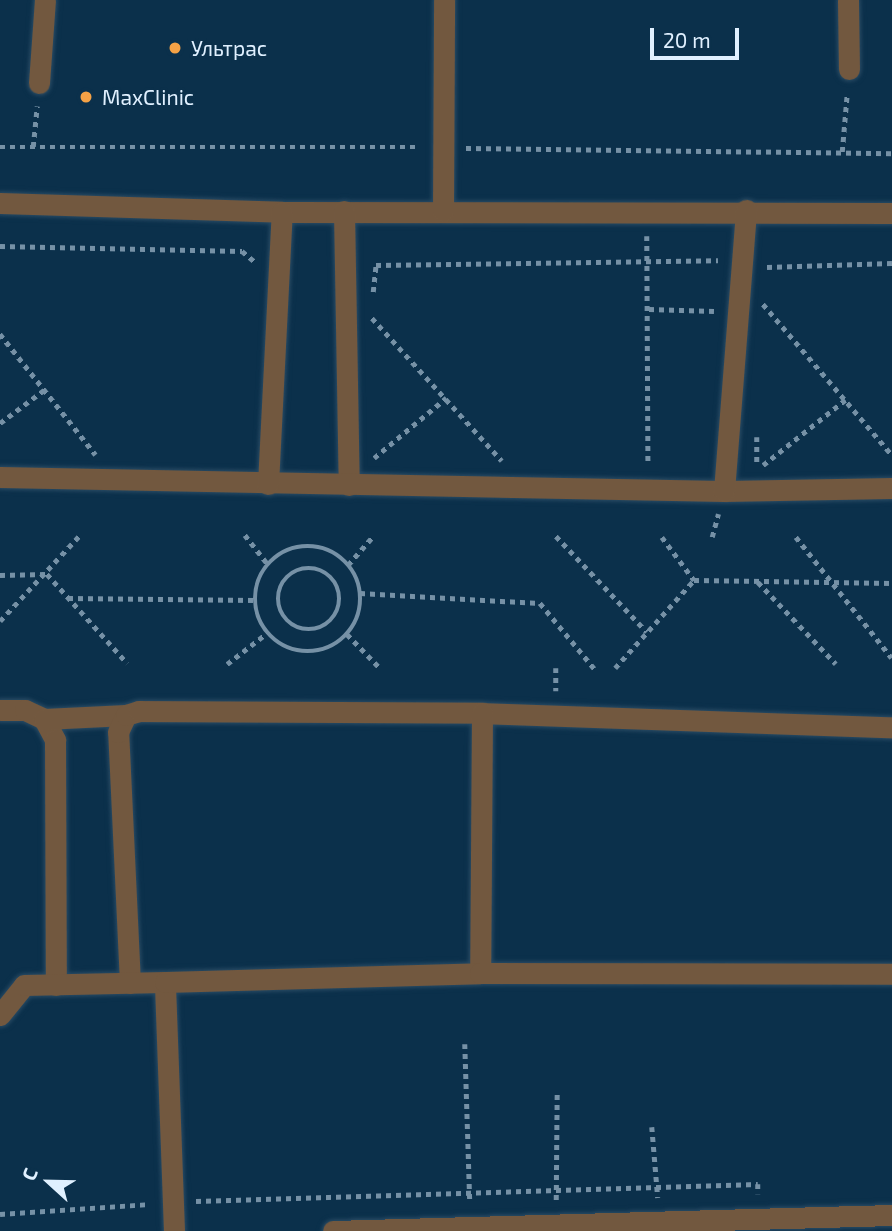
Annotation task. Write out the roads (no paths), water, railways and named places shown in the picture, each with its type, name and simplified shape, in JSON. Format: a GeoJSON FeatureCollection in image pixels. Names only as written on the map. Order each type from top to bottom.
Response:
{"type":"FeatureCollection","features":[{"type":"Feature","properties":{"kind":"lane"},"geometry":{"type":"LineString","coordinates":[[39,83],[46,0]]}},
{"type":"Feature","properties":{"kind":"lane"},"geometry":{"type":"LineString","coordinates":[[443,211],[444,0]]}},
{"type":"Feature","properties":{"kind":"lane"},"geometry":{"type":"LineString","coordinates":[[848,0],[849,69]]}},
{"type":"Feature","properties":{"kind":"lane"},"geometry":{"type":"LineString","coordinates":[[0,203],[282,212],[746,210],[892,213]]}},
{"type":"Feature","properties":{"kind":"lane"},"geometry":{"type":"LineString","coordinates":[[724,491],[746,210]]}},
{"type":"Feature","properties":{"kind":"lane"},"geometry":{"type":"LineString","coordinates":[[344,211],[349,485]]}},
{"type":"Feature","properties":{"kind":"lane"},"geometry":{"type":"LineString","coordinates":[[268,484],[282,212]]}},
{"type":"Feature","properties":{"kind":"lane"},"geometry":{"type":"LineString","coordinates":[[0,477],[724,491],[892,488]]}},
{"type":"Feature","properties":{"kind":"lane"},"geometry":{"type":"LineString","coordinates":[[0,710],[25,710],[44,719],[126,715],[139,711],[482,713],[892,727]]}},
{"type":"Feature","properties":{"kind":"lane"},"geometry":{"type":"LineString","coordinates":[[480,973],[482,713]]}},
{"type":"Feature","properties":{"kind":"lane"},"geometry":{"type":"LineString","coordinates":[[126,715],[118,732],[130,983]]}},
{"type":"Feature","properties":{"kind":"lane"},"geometry":{"type":"LineString","coordinates":[[44,719],[55,740],[56,985]]}},
{"type":"Feature","properties":{"kind":"lane"},"geometry":{"type":"LineString","coordinates":[[0,985],[480,973],[892,974]]}},
{"type":"Feature","properties":{"kind":"lane"},"geometry":{"type":"LineString","coordinates":[[164,982],[174,1231]]}},
{"type":"Feature","properties":{"kind":"lane"},"geometry":{"type":"LineString","coordinates":[[0,1015],[24,985]]}},
{"type":"Feature","properties":{"kind":"lane"},"geometry":{"type":"LineString","coordinates":[[333,1231],[567,1227],[659,1220],[710,1224],[759,1217],[892,1215]]}},
{"type":"Feature","properties":{"kind":"place","name":"Ультрас"},"geometry":{"type":"Point","coordinates":[175,48]}},
{"type":"Feature","properties":{"kind":"place","name":"MaxClinic"},"geometry":{"type":"Point","coordinates":[86,97]}}]}
